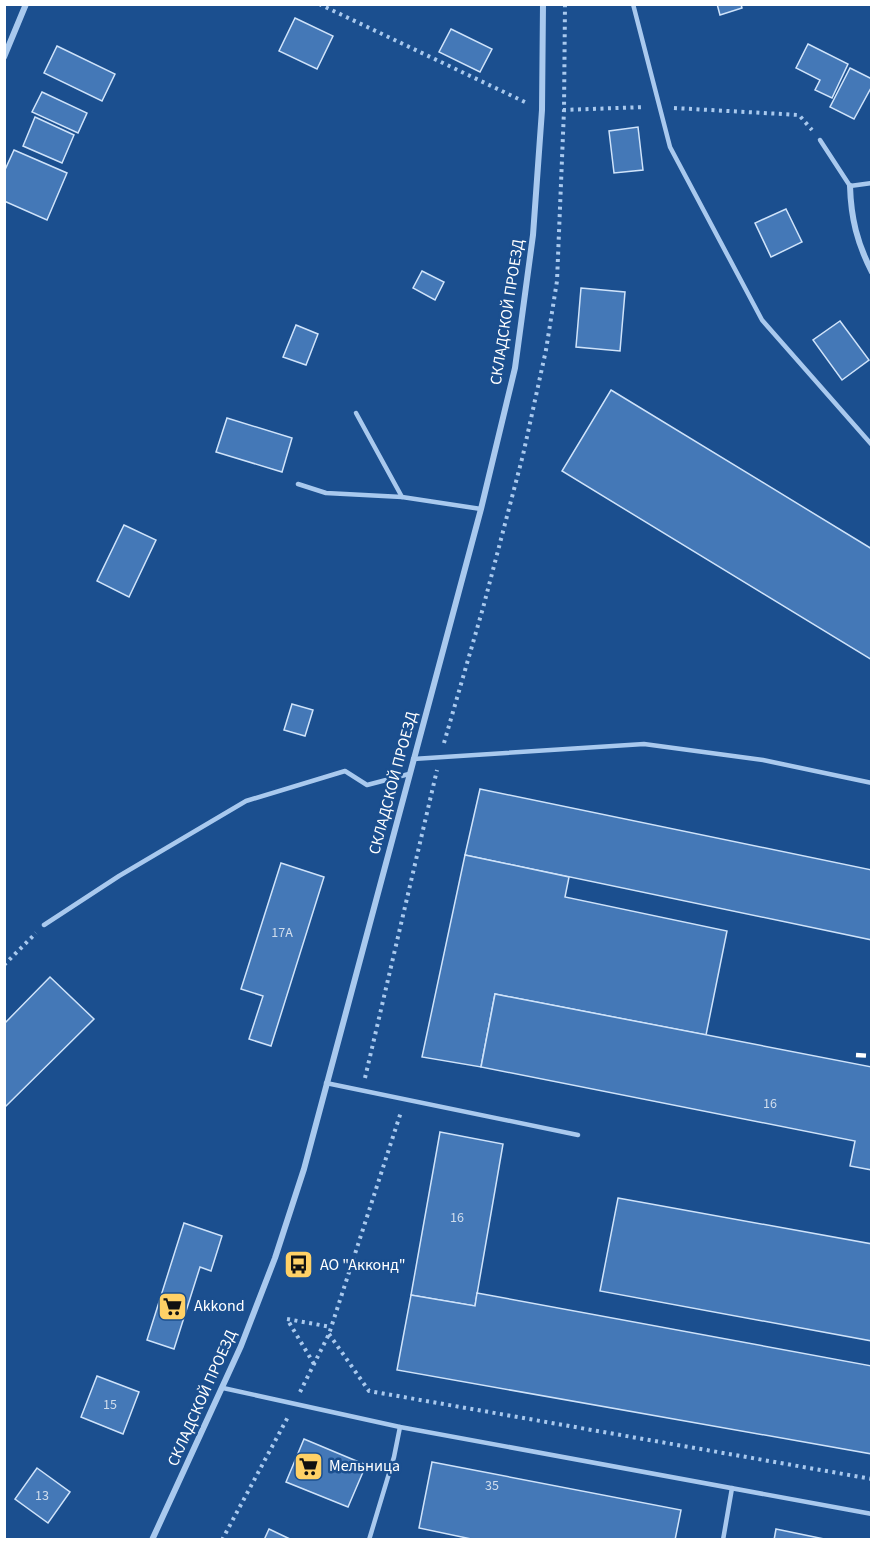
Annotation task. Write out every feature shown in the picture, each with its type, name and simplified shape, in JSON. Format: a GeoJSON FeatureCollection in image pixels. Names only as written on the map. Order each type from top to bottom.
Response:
{"type":"FeatureCollection","features":[{"type":"Feature","properties":{"kind":"street"},"geometry":{"type":"LineString","coordinates":[[4,57],[26,4]]}},
{"type":"Feature","properties":{"kind":"street","name":"СКЛАДСКОЙ ПРОЕЗД"},"geometry":{"type":"LineString","coordinates":[[152,1539],[223,1388],[275,1258],[303,1168],[482,509],[514,368],[533,235],[542,110],[543,4]]}},
{"type":"Feature","properties":{"kind":"street"},"geometry":{"type":"LineString","coordinates":[[850,186],[851,213],[863,256],[872,272]]}},
{"type":"Feature","properties":{"kind":"lane"},"geometry":{"type":"LineString","coordinates":[[633,4],[670,147],[762,320],[872,445]]}},
{"type":"Feature","properties":{"kind":"lane"},"geometry":{"type":"LineString","coordinates":[[819,140],[850,186],[872,183]]}},
{"type":"Feature","properties":{"kind":"lane"},"geometry":{"type":"LineString","coordinates":[[356,413],[402,497]]}},
{"type":"Feature","properties":{"kind":"lane"},"geometry":{"type":"LineString","coordinates":[[298,484],[326,493],[402,497],[482,509]]}},
{"type":"Feature","properties":{"kind":"lane"},"geometry":{"type":"LineString","coordinates":[[413,759],[644,744],[763,760],[872,783]]}},
{"type":"Feature","properties":{"kind":"lane"},"geometry":{"type":"LineString","coordinates":[[44,925],[119,876],[246,801],[345,771],[367,785],[409,774]]}},
{"type":"Feature","properties":{"kind":"lane"},"geometry":{"type":"LineString","coordinates":[[326,1083],[578,1136]]}},
{"type":"Feature","properties":{"kind":"lane"},"geometry":{"type":"LineString","coordinates":[[223,1388],[400,1427],[872,1514]]}},
{"type":"Feature","properties":{"kind":"lane"},"geometry":{"type":"LineString","coordinates":[[369,1539],[394,1457],[400,1427]]}},
{"type":"Feature","properties":{"kind":"lane"},"geometry":{"type":"LineString","coordinates":[[723,1539],[732,1488]]}},
{"type":"Feature","properties":{"kind":"path"},"geometry":{"type":"LineString","coordinates":[[319,4],[542,110],[632,108]]}},
{"type":"Feature","properties":{"kind":"path"},"geometry":{"type":"LineString","coordinates":[[565,6],[573,4]]}},
{"type":"Feature","properties":{"kind":"path"},"geometry":{"type":"LineString","coordinates":[[659,107],[799,115],[819,140]]}},
{"type":"Feature","properties":{"kind":"path"},"geometry":{"type":"LineString","coordinates":[[4,964],[44,925]]}},
{"type":"Feature","properties":{"kind":"path"},"geometry":{"type":"LineString","coordinates":[[222,1539],[294,1405],[329,1334],[405,1100]]}},
{"type":"Feature","properties":{"kind":"path"},"geometry":{"type":"LineString","coordinates":[[314,1365],[287,1319],[331,1327]]}},
{"type":"Feature","properties":{"kind":"path"},"geometry":{"type":"LineString","coordinates":[[329,1334],[369,1391],[872,1479]]}},
{"type":"Feature","properties":{"kind":"building"},"geometry":{"type":"Polygon","coordinates":[[[717,4],[741,4],[742,8],[720,15],[717,4]]]}},
{"type":"Feature","properties":{"kind":"building"},"geometry":{"type":"Polygon","coordinates":[[[295,18],[333,36],[317,69],[279,51],[295,18]]]}},
{"type":"Feature","properties":{"kind":"building"},"geometry":{"type":"Polygon","coordinates":[[[451,29],[492,49],[480,72],[439,52],[451,29]]]}},
{"type":"Feature","properties":{"kind":"building"},"geometry":{"type":"Polygon","coordinates":[[[808,44],[848,64],[832,98],[815,90],[820,80],[796,68],[808,44]]]}},
{"type":"Feature","properties":{"kind":"building"},"geometry":{"type":"Polygon","coordinates":[[[57,46],[115,74],[102,101],[44,73],[57,46]]]}},
{"type":"Feature","properties":{"kind":"building"},"geometry":{"type":"Polygon","coordinates":[[[850,68],[872,79],[872,86],[854,119],[830,107],[850,68]]]}},
{"type":"Feature","properties":{"kind":"building"},"geometry":{"type":"Polygon","coordinates":[[[42,92],[87,113],[78,133],[32,112],[42,92]]]}},
{"type":"Feature","properties":{"kind":"building"},"geometry":{"type":"Polygon","coordinates":[[[35,117],[74,135],[62,163],[23,146],[35,117]]]}},
{"type":"Feature","properties":{"kind":"building"},"geometry":{"type":"Polygon","coordinates":[[[638,127],[643,170],[614,173],[609,131],[638,127]]]}},
{"type":"Feature","properties":{"kind":"building"},"geometry":{"type":"Polygon","coordinates":[[[14,150],[67,173],[47,220],[4,201],[4,172],[14,150]]]}},
{"type":"Feature","properties":{"kind":"building"},"geometry":{"type":"Polygon","coordinates":[[[786,209],[802,242],[771,257],[755,223],[786,209]]]}},
{"type":"Feature","properties":{"kind":"building"},"geometry":{"type":"Polygon","coordinates":[[[422,271],[444,282],[435,300],[413,288],[422,271]]]}},
{"type":"Feature","properties":{"kind":"building"},"geometry":{"type":"Polygon","coordinates":[[[581,288],[625,292],[620,351],[576,347],[581,288]]]}},
{"type":"Feature","properties":{"kind":"building"},"geometry":{"type":"Polygon","coordinates":[[[840,321],[869,360],[842,380],[813,340],[840,321]]]}},
{"type":"Feature","properties":{"kind":"building"},"geometry":{"type":"Polygon","coordinates":[[[296,325],[318,334],[306,365],[283,357],[296,325]]]}},
{"type":"Feature","properties":{"kind":"building"},"geometry":{"type":"Polygon","coordinates":[[[611,390],[872,549],[872,660],[562,471],[611,390]]]}},
{"type":"Feature","properties":{"kind":"building"},"geometry":{"type":"Polygon","coordinates":[[[227,418],[292,438],[282,472],[216,452],[227,418]]]}},
{"type":"Feature","properties":{"kind":"building"},"geometry":{"type":"Polygon","coordinates":[[[124,525],[156,540],[129,597],[97,581],[124,525]]]}},
{"type":"Feature","properties":{"kind":"building"},"geometry":{"type":"Polygon","coordinates":[[[292,704],[313,710],[305,736],[284,730],[292,704]]]}},
{"type":"Feature","properties":{"kind":"building"},"geometry":{"type":"Polygon","coordinates":[[[480,789],[872,870],[872,940],[465,855],[480,789]]]}},
{"type":"Feature","properties":{"kind":"building"},"geometry":{"type":"Polygon","coordinates":[[[465,855],[569,877],[565,897],[727,931],[706,1035],[495,994],[481,1067],[422,1057],[465,855]]]}},
{"type":"Feature","properties":{"kind":"building"},"geometry":{"type":"Polygon","coordinates":[[[281,863],[324,877],[271,1046],[249,1039],[263,996],[241,989],[281,863]]]}},
{"type":"Feature","properties":{"kind":"building"},"geometry":{"type":"Polygon","coordinates":[[[50,977],[94,1019],[4,1108],[4,1024],[50,977]]]}},
{"type":"Feature","properties":{"kind":"building"},"geometry":{"type":"Polygon","coordinates":[[[495,994],[872,1067],[872,1170],[850,1166],[855,1141],[481,1067],[495,994]]]}},
{"type":"Feature","properties":{"kind":"building"},"geometry":{"type":"Polygon","coordinates":[[[440,1132],[503,1144],[475,1306],[411,1295],[440,1132]]]}},
{"type":"Feature","properties":{"kind":"building"},"geometry":{"type":"Polygon","coordinates":[[[618,1198],[872,1244],[872,1341],[600,1291],[618,1198]]]}},
{"type":"Feature","properties":{"kind":"building","name":"Akkond"},"geometry":{"type":"Polygon","coordinates":[[[184,1223],[222,1236],[211,1271],[200,1267],[174,1349],[147,1340],[184,1223]]]}},
{"type":"Feature","properties":{"kind":"building"},"geometry":{"type":"Polygon","coordinates":[[[477,1293],[872,1366],[872,1454],[397,1370],[411,1295],[475,1306],[477,1293]]]}},
{"type":"Feature","properties":{"kind":"building"},"geometry":{"type":"Polygon","coordinates":[[[97,1376],[139,1392],[123,1434],[81,1417],[97,1376]]]}},
{"type":"Feature","properties":{"kind":"building"},"geometry":{"type":"Polygon","coordinates":[[[304,1439],[366,1465],[348,1507],[286,1482],[304,1439]]]}},
{"type":"Feature","properties":{"kind":"building"},"geometry":{"type":"Polygon","coordinates":[[[432,1462],[681,1510],[675,1540],[476,1540],[419,1528],[432,1462]]]}},
{"type":"Feature","properties":{"kind":"building"},"geometry":{"type":"Polygon","coordinates":[[[37,1468],[70,1492],[48,1523],[15,1499],[37,1468]]]}},
{"type":"Feature","properties":{"kind":"building"},"geometry":{"type":"Polygon","coordinates":[[[269,1529],[292,1540],[264,1540],[269,1529]]]}},
{"type":"Feature","properties":{"kind":"building"},"geometry":{"type":"Polygon","coordinates":[[[776,1529],[829,1540],[774,1540],[776,1529]]]}},
{"type":"Feature","properties":{"kind":"railway"},"geometry":{"type":"LineString","coordinates":[[856,1055],[872,1056]]}},
{"type":"Feature","properties":{"kind":"place","name":"АО \"Акконд\""},"geometry":{"type":"Point","coordinates":[299,1265]}},
{"type":"Feature","properties":{"kind":"place","name":"Akkond"},"geometry":{"type":"Point","coordinates":[173,1306]}},
{"type":"Feature","properties":{"kind":"place","name":"Мельница"},"geometry":{"type":"Point","coordinates":[308,1466]}}]}
